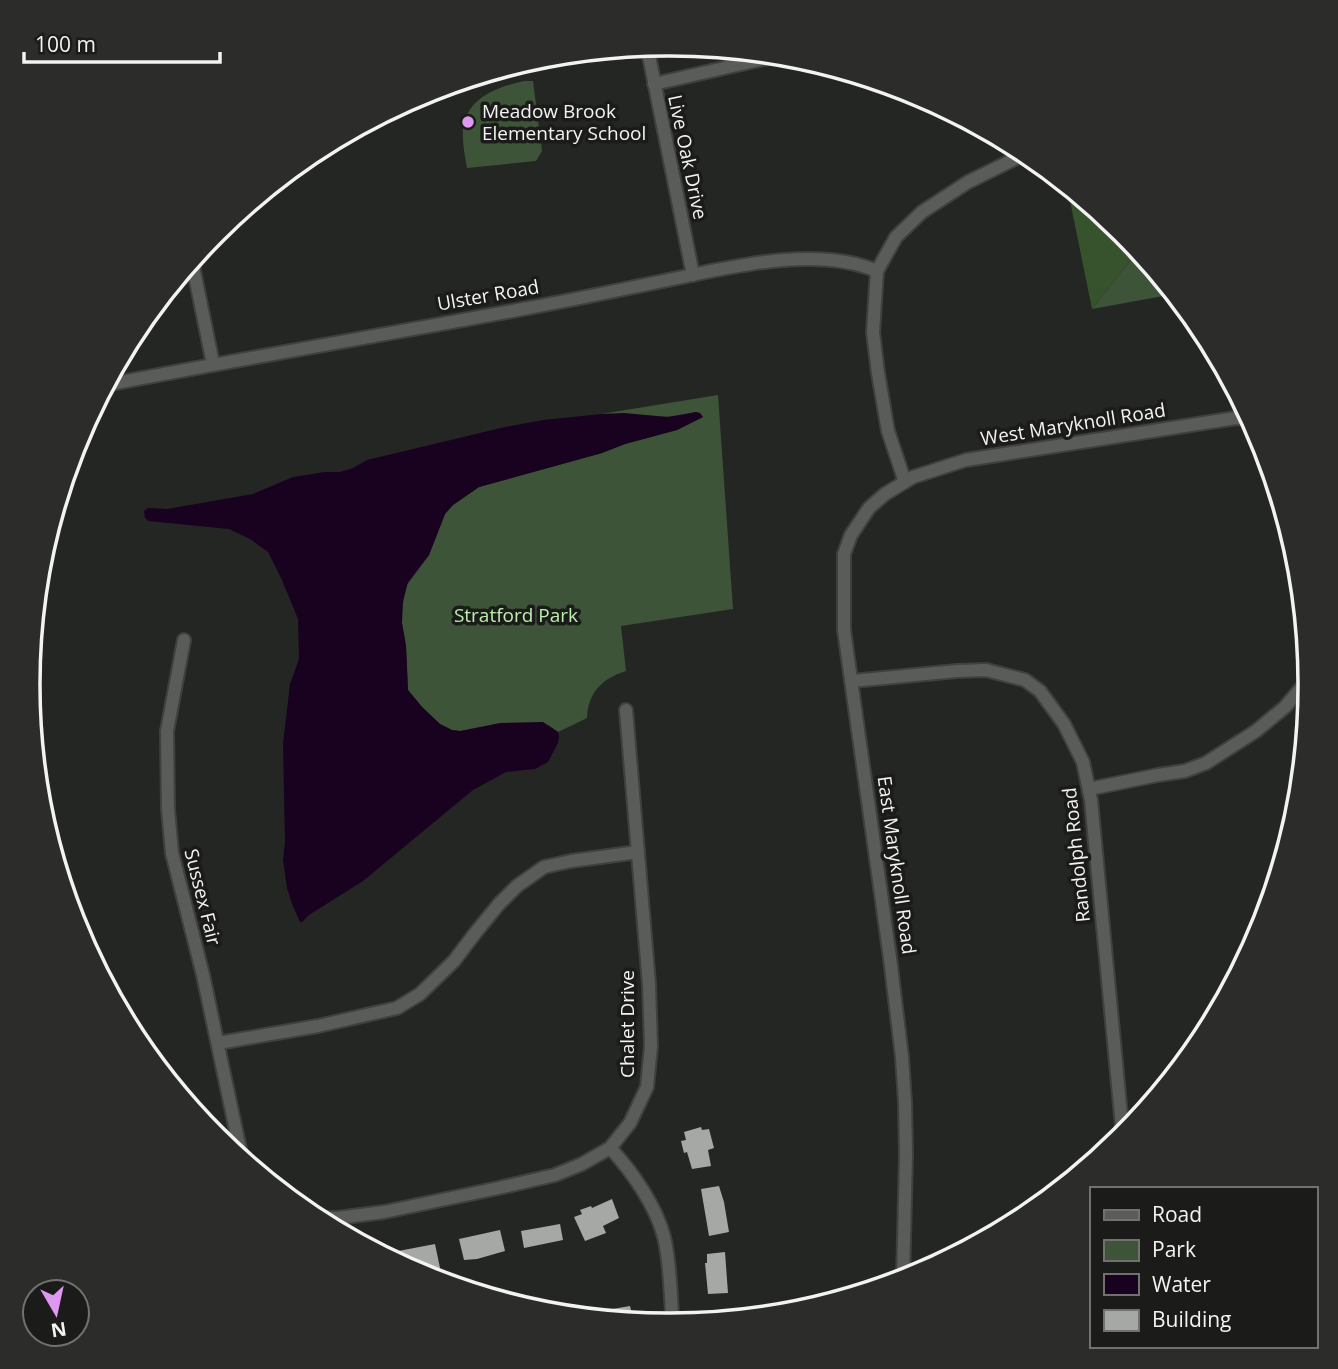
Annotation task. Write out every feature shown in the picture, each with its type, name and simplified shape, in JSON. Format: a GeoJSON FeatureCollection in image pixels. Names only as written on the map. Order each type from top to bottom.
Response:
{"type":"FeatureCollection","features":[{"type":"Feature","properties":{"kind":"street","name":"Live Oak Drive"},"geometry":{"type":"LineString","coordinates":[[650,56],[693,275]]}},
{"type":"Feature","properties":{"kind":"street"},"geometry":{"type":"LineString","coordinates":[[654,83],[753,61]]}},
{"type":"Feature","properties":{"kind":"street"},"geometry":{"type":"LineString","coordinates":[[905,482],[888,431],[878,373],[873,332],[877,271],[896,237],[922,212],[968,182],[1014,159]]}},
{"type":"Feature","properties":{"kind":"street","name":"Ulster Road"},"geometry":{"type":"LineString","coordinates":[[117,383],[751,265],[796,259],[823,259],[861,264],[877,271]]}},
{"type":"Feature","properties":{"kind":"street"},"geometry":{"type":"LineString","coordinates":[[194,272],[213,364]]}},
{"type":"Feature","properties":{"kind":"street","name":"West Maryknoll Road"},"geometry":{"type":"LineString","coordinates":[[905,482],[966,460],[1238,418]]}},
{"type":"Feature","properties":{"kind":"street","name":"East Maryknoll Road"},"geometry":{"type":"LineString","coordinates":[[903,1268],[906,1152],[902,1057],[844,630],[844,554],[851,535],[869,509],[885,494],[905,482]]}},
{"type":"Feature","properties":{"kind":"street","name":"Sussex Fair"},"geometry":{"type":"LineString","coordinates":[[184,640],[167,731],[168,808],[172,853],[203,975],[239,1143]]}},
{"type":"Feature","properties":{"kind":"street","name":"Randolph Road"},"geometry":{"type":"LineString","coordinates":[[852,681],[986,670],[1025,680],[1040,691],[1065,724],[1083,762],[1089,789],[1121,1121]]}},
{"type":"Feature","properties":{"kind":"street"},"geometry":{"type":"LineString","coordinates":[[1089,789],[1185,771],[1206,764],[1256,731],[1285,707],[1298,692]]}},
{"type":"Feature","properties":{"kind":"street","name":"Chalet Drive"},"geometry":{"type":"LineString","coordinates":[[337,1218],[384,1212],[555,1175],[610,1148],[630,1122],[647,1087],[650,1046],[649,984],[626,710]]}},
{"type":"Feature","properties":{"kind":"street"},"geometry":{"type":"LineString","coordinates":[[218,1043],[318,1026],[397,1008],[420,994],[437,978],[454,961],[499,904],[517,886],[544,867],[571,860],[638,852]]}},
{"type":"Feature","properties":{"kind":"street"},"geometry":{"type":"LineString","coordinates":[[610,1148],[629,1167],[649,1201],[664,1236],[672,1313]]}},
{"type":"Feature","properties":{"kind":"green space"},"geometry":{"type":"Polygon","coordinates":[[[524,81],[533,81],[542,151],[536,161],[467,168],[463,129],[470,109],[494,91],[524,81]]]}},
{"type":"Feature","properties":{"kind":"green space"},"geometry":{"type":"Polygon","coordinates":[[[1070,201],[1132,259],[1092,309],[1070,201]]]}},
{"type":"Feature","properties":{"kind":"green space"},"geometry":{"type":"Polygon","coordinates":[[[1132,259],[1163,296],[1092,309],[1132,259]]]}},
{"type":"Feature","properties":{"kind":"green space","name":"Stratford Park"},"geometry":{"type":"Polygon","coordinates":[[[718,395],[733,609],[621,626],[626,671],[598,687],[590,701],[587,718],[558,732],[548,725],[460,731],[440,724],[408,690],[401,613],[407,585],[429,555],[445,514],[479,487],[677,430],[703,417],[696,412],[660,417],[601,414],[718,395]]]}},
{"type":"Feature","properties":{"kind":"water"},"geometry":{"type":"Polygon","coordinates":[[[696,412],[703,417],[677,430],[479,487],[445,514],[429,555],[408,582],[403,600],[402,623],[408,690],[440,724],[452,730],[460,731],[500,723],[543,722],[558,732],[558,743],[548,762],[535,769],[506,772],[473,790],[363,881],[300,922],[287,888],[283,860],[283,744],[290,684],[299,659],[298,619],[268,552],[250,539],[229,529],[148,521],[144,511],[148,508],[167,509],[253,494],[293,477],[340,472],[367,460],[543,420],[624,413],[668,417],[696,412]]]}},
{"type":"Feature","properties":{"kind":"building"},"geometry":{"type":"Polygon","coordinates":[[[701,1127],[702,1130],[709,1129],[714,1148],[708,1150],[711,1166],[692,1169],[681,1141],[686,1140],[684,1132],[701,1127]]]}},
{"type":"Feature","properties":{"kind":"building"},"geometry":{"type":"Polygon","coordinates":[[[719,1186],[729,1232],[709,1236],[701,1189],[719,1186]]]}},
{"type":"Feature","properties":{"kind":"building"},"geometry":{"type":"Polygon","coordinates":[[[612,1199],[619,1218],[603,1226],[606,1233],[585,1241],[574,1217],[582,1214],[580,1210],[612,1199]]]}},
{"type":"Feature","properties":{"kind":"building"},"geometry":{"type":"Polygon","coordinates":[[[560,1224],[563,1240],[524,1248],[521,1231],[560,1224]]]}},
{"type":"Feature","properties":{"kind":"building"},"geometry":{"type":"Polygon","coordinates":[[[500,1230],[505,1251],[464,1260],[459,1239],[500,1230]]]}},
{"type":"Feature","properties":{"kind":"building"},"geometry":{"type":"Polygon","coordinates":[[[435,1244],[440,1268],[428,1265],[398,1251],[435,1244]]]}},
{"type":"Feature","properties":{"kind":"building"},"geometry":{"type":"Polygon","coordinates":[[[725,1252],[728,1293],[708,1294],[705,1263],[707,1254],[725,1252]]]}},
{"type":"Feature","properties":{"kind":"building"},"geometry":{"type":"Polygon","coordinates":[[[630,1306],[632,1312],[628,1312],[607,1310],[630,1306]]]}},
{"type":"Feature","properties":{"kind":"place","name":"Meadow Brook Elementary School"},"geometry":{"type":"Point","coordinates":[468,122]}}]}
